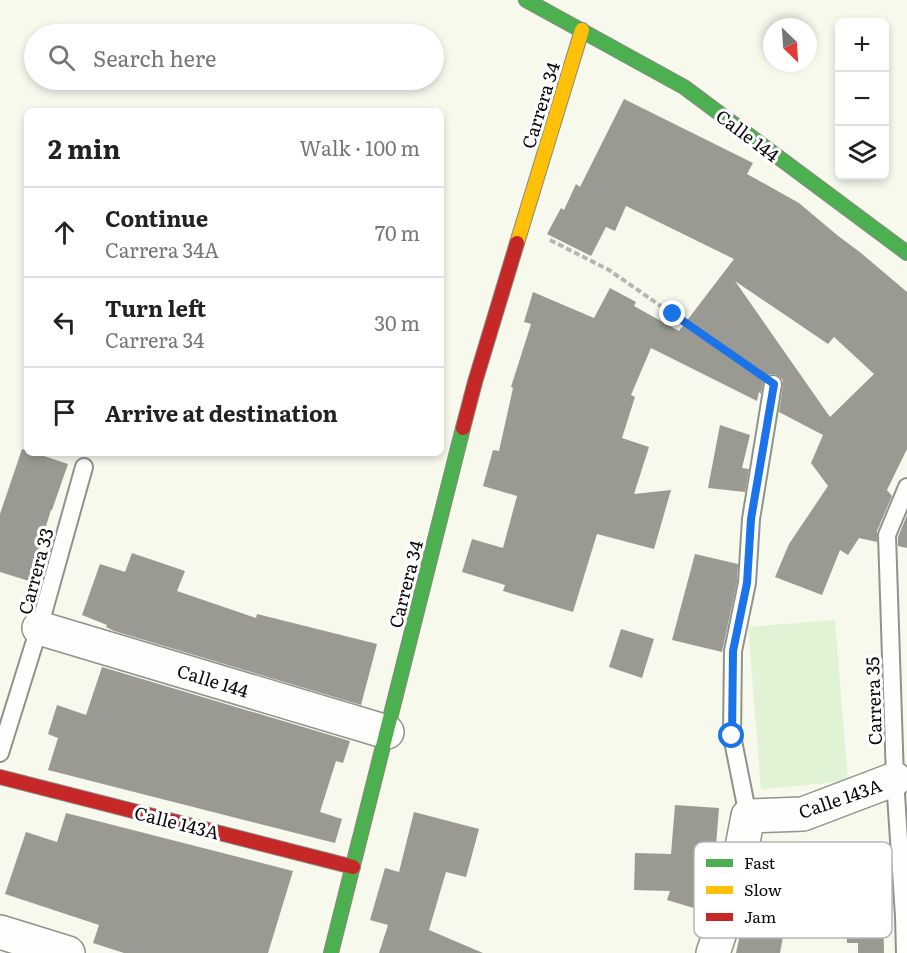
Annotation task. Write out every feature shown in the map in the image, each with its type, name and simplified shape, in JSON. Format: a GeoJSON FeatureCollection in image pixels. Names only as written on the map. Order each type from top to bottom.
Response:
{"type":"FeatureCollection","features":[{"type":"Feature","properties":{"kind":"street","name":"Calle 144"},"geometry":{"type":"LineString","coordinates":[[526,0],[684,87],[907,253]]}},
{"type":"Feature","properties":{"kind":"street","name":"Carrera 34"},"geometry":{"type":"LineString","coordinates":[[332,953],[475,382],[582,30]]}},
{"type":"Feature","properties":{"kind":"street","name":"Calle 144"},"geometry":{"type":"LineString","coordinates":[[39,628],[387,732]]}},
{"type":"Feature","properties":{"kind":"street","name":"Calle 143A"},"geometry":{"type":"LineString","coordinates":[[0,777],[353,867]]}},
{"type":"Feature","properties":{"kind":"street","name":"Calle 143A"},"geometry":{"type":"LineString","coordinates":[[748,816],[803,814],[895,779]]}},
{"type":"Feature","properties":{"kind":"street"},"geometry":{"type":"LineString","coordinates":[[743,842],[748,816]]}},
{"type":"Feature","properties":{"kind":"street"},"geometry":{"type":"LineString","coordinates":[[0,932],[68,953]]}},
{"type":"Feature","properties":{"kind":"street"},"geometry":{"type":"LineString","coordinates":[[714,953],[719,938]]}},
{"type":"Feature","properties":{"kind":"lane"},"geometry":{"type":"LineString","coordinates":[[748,816],[732,736],[733,651],[747,583],[751,519],[774,384]]}},
{"type":"Feature","properties":{"kind":"lane","name":"Carrera 33"},"geometry":{"type":"LineString","coordinates":[[0,753],[39,628],[84,467]]}},
{"type":"Feature","properties":{"kind":"lane","name":"Carrera 35"},"geometry":{"type":"LineString","coordinates":[[905,953],[895,779],[886,536],[907,487]]}},
{"type":"Feature","properties":{"kind":"path"},"geometry":{"type":"LineString","coordinates":[[522,226],[609,270],[774,384]]}},
{"type":"Feature","properties":{"kind":"green space"},"geometry":{"type":"Polygon","coordinates":[[[835,620],[848,781],[761,789],[748,627],[835,620]]]}},
{"type":"Feature","properties":{"kind":"building"},"geometry":{"type":"Polygon","coordinates":[[[624,99],[753,163],[747,174],[799,203],[907,292],[907,449],[887,490],[892,496],[877,531],[877,542],[859,538],[848,555],[840,550],[822,595],[775,577],[789,544],[828,486],[811,463],[823,435],[779,412],[783,380],[779,376],[770,374],[765,377],[757,401],[651,348],[631,395],[635,397],[622,438],[649,447],[634,494],[671,490],[654,549],[597,534],[573,612],[503,591],[505,585],[462,572],[472,539],[503,548],[517,496],[483,486],[493,450],[499,451],[513,388],[511,387],[531,324],[524,322],[533,292],[594,318],[610,288],[636,302],[634,306],[679,331],[734,259],[626,206],[615,231],[606,227],[591,256],[547,234],[561,208],[564,210],[576,184],[580,187],[624,99]],[[735,281],[830,417],[874,374],[834,337],[828,344],[735,281]]]}},
{"type":"Feature","properties":{"kind":"building"},"geometry":{"type":"Polygon","coordinates":[[[720,425],[750,435],[742,468],[749,469],[745,492],[708,488],[720,425]]]}},
{"type":"Feature","properties":{"kind":"building"},"geometry":{"type":"Polygon","coordinates":[[[22,449],[24,449],[24,456],[44,456],[68,464],[29,581],[0,572],[0,514],[22,449]]]}},
{"type":"Feature","properties":{"kind":"building"},"geometry":{"type":"Polygon","coordinates":[[[907,515],[907,548],[898,546],[898,537],[907,515]]]}},
{"type":"Feature","properties":{"kind":"building"},"geometry":{"type":"Polygon","coordinates":[[[132,553],[185,571],[177,591],[256,618],[257,614],[377,644],[361,705],[114,631],[106,627],[107,625],[82,615],[100,564],[125,572],[132,553]]]}},
{"type":"Feature","properties":{"kind":"building"},"geometry":{"type":"Polygon","coordinates":[[[695,554],[738,564],[737,582],[722,652],[672,640],[695,554]]]}},
{"type":"Feature","properties":{"kind":"building"},"geometry":{"type":"Polygon","coordinates":[[[621,629],[654,639],[642,678],[609,667],[621,629]]]}},
{"type":"Feature","properties":{"kind":"building"},"geometry":{"type":"Polygon","coordinates":[[[102,667],[350,741],[343,763],[336,761],[320,812],[342,819],[335,843],[48,770],[58,738],[48,734],[57,705],[86,715],[102,667]]]}},
{"type":"Feature","properties":{"kind":"building"},"geometry":{"type":"Polygon","coordinates":[[[675,805],[719,808],[716,842],[694,842],[694,908],[667,900],[670,891],[634,890],[635,853],[671,854],[675,805]]]}},
{"type":"Feature","properties":{"kind":"building"},"geometry":{"type":"Polygon","coordinates":[[[414,812],[479,829],[466,877],[446,872],[429,930],[483,953],[379,953],[388,925],[370,920],[385,868],[399,872],[414,812]]]}},
{"type":"Feature","properties":{"kind":"building"},"geometry":{"type":"Polygon","coordinates":[[[66,813],[293,871],[268,953],[124,953],[93,943],[99,925],[5,894],[26,832],[57,842],[66,813]]]}},
{"type":"Feature","properties":{"kind":"building"},"geometry":{"type":"Polygon","coordinates":[[[739,938],[783,938],[780,953],[736,953],[739,938]]]}},
{"type":"Feature","properties":{"kind":"building"},"geometry":{"type":"Polygon","coordinates":[[[847,938],[884,938],[884,953],[858,953],[858,943],[847,943],[847,938]]]}},
{"type":"Feature","properties":{"kind":"traffic: fast"},"geometry":{"type":"LineString","coordinates":[[526,0],[684,87],[907,253]]}},
{"type":"Feature","properties":{"kind":"traffic: fast"},"geometry":{"type":"LineString","coordinates":[[331,953],[463,428]]}},
{"type":"Feature","properties":{"kind":"traffic: slow"},"geometry":{"type":"LineString","coordinates":[[517,243],[582,30]]}},
{"type":"Feature","properties":{"kind":"traffic: jam"},"geometry":{"type":"LineString","coordinates":[[463,428],[517,243]]}},
{"type":"Feature","properties":{"kind":"traffic: jam"},"geometry":{"type":"LineString","coordinates":[[0,777],[353,867]]}},
{"type":"Feature","properties":{"kind":"route"},"geometry":{"type":"LineString","coordinates":[[673,314],[774,384],[751,519],[747,583],[733,651],[732,736]]}}]}
